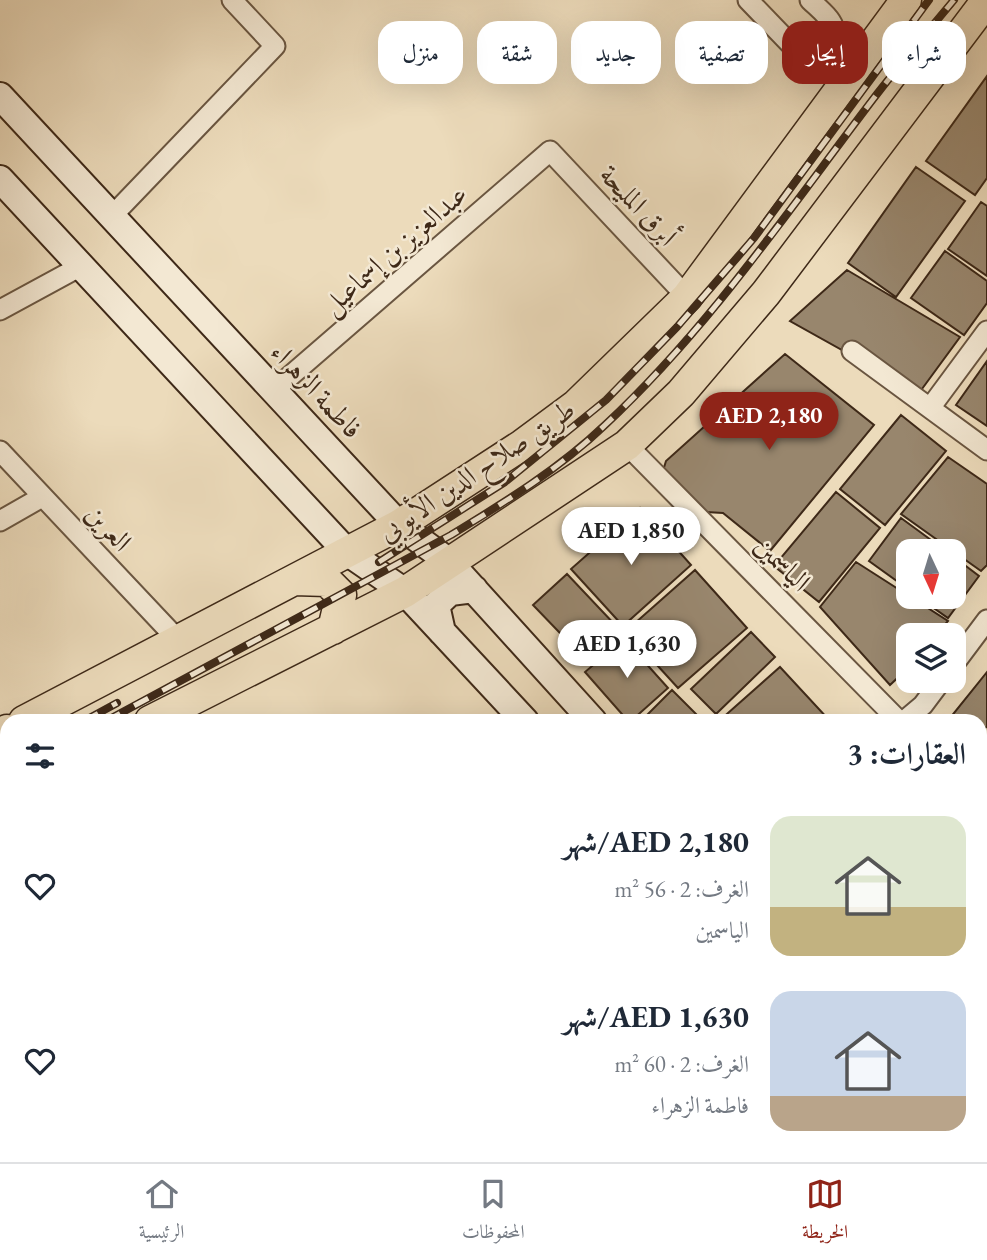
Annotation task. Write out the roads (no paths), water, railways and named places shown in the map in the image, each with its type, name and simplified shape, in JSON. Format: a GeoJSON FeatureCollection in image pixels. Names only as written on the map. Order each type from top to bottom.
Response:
{"type":"FeatureCollection","features":[{"type":"Feature","properties":{"kind":"main road","name":"طريق صلاح الدين الأيوبي"},"geometry":{"type":"LineString","coordinates":[[37,714],[399,525],[522,445],[576,405],[687,297],[906,0]]}},
{"type":"Feature","properties":{"kind":"main road"},"geometry":{"type":"LineString","coordinates":[[164,714],[405,592],[627,445],[681,393],[766,293],[987,0]]}},
{"type":"Feature","properties":{"kind":"main road","name":"فاطمة الزهراء"},"geometry":{"type":"LineString","coordinates":[[0,96],[399,525],[448,562],[587,714]]}},
{"type":"Feature","properties":{"kind":"main road"},"geometry":{"type":"LineString","coordinates":[[0,180],[347,552],[405,592],[519,714]]}},
{"type":"Feature","properties":{"kind":"main road"},"geometry":{"type":"LineString","coordinates":[[294,580],[327,581],[341,594],[333,629]]}},
{"type":"Feature","properties":{"kind":"main road"},"geometry":{"type":"LineString","coordinates":[[442,632],[436,605],[450,592],[474,589]]}},
{"type":"Feature","properties":{"kind":"street"},"geometry":{"type":"LineString","coordinates":[[112,216],[275,46],[232,0]]}},
{"type":"Feature","properties":{"kind":"street"},"geometry":{"type":"LineString","coordinates":[[748,0],[800,54],[810,55],[822,52],[830,45],[834,36],[832,24],[810,0]]}},
{"type":"Feature","properties":{"kind":"street","name":"أبرق المليحة"},"geometry":{"type":"LineString","coordinates":[[550,151],[687,297]]}},
{"type":"Feature","properties":{"kind":"street","name":"عبدالعزيز بن إسماعيل"},"geometry":{"type":"LineString","coordinates":[[274,390],[550,151]]}},
{"type":"Feature","properties":{"kind":"street"},"geometry":{"type":"LineString","coordinates":[[0,310],[81,266]]}},
{"type":"Feature","properties":{"kind":"street"},"geometry":{"type":"LineString","coordinates":[[930,408],[987,331]]}},
{"type":"Feature","properties":{"kind":"street"},"geometry":{"type":"LineString","coordinates":[[852,351],[987,450]]}},
{"type":"Feature","properties":{"kind":"street","name":"الياسمين"},"geometry":{"type":"LineString","coordinates":[[627,445],[895,714]]}},
{"type":"Feature","properties":{"kind":"street","name":"العرين"},"geometry":{"type":"LineString","coordinates":[[0,451],[178,640]]}},
{"type":"Feature","properties":{"kind":"street"},"geometry":{"type":"LineString","coordinates":[[0,521],[42,497]]}},
{"type":"Feature","properties":{"kind":"street"},"geometry":{"type":"LineString","coordinates":[[966,648],[987,620]]}},
{"type":"Feature","properties":{"kind":"street"},"geometry":{"type":"LineString","coordinates":[[911,714],[932,693]]}},
{"type":"Feature","properties":{"kind":"railway"},"geometry":{"type":"LineString","coordinates":[[379,562],[505,482],[606,400],[677,327],[754,238],[929,0]]}},
{"type":"Feature","properties":{"kind":"railway"},"geometry":{"type":"LineString","coordinates":[[119,714],[451,535],[531,484],[587,441],[680,348],[748,266],[877,94],[954,0]]}},
{"type":"Feature","properties":{"kind":"railway"},"geometry":{"type":"LineString","coordinates":[[97,714],[117,703]]}}]}
